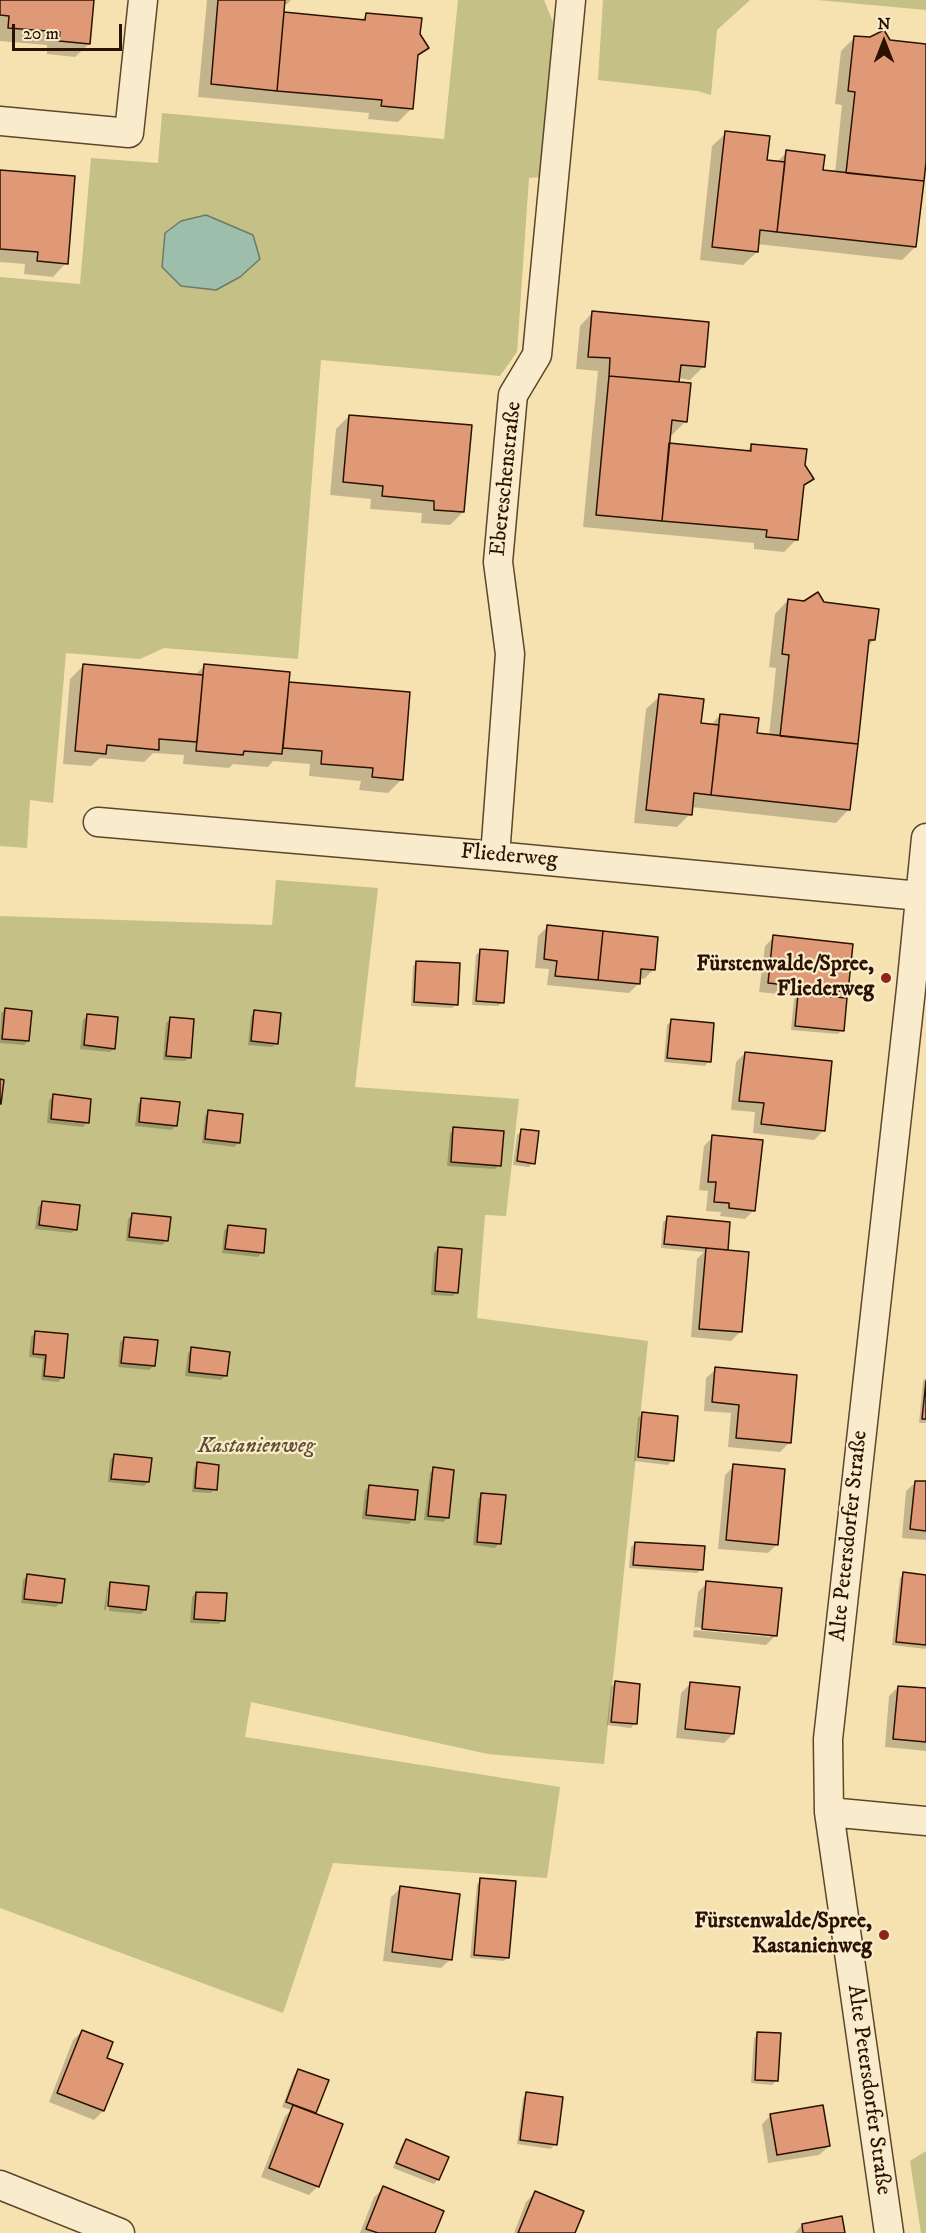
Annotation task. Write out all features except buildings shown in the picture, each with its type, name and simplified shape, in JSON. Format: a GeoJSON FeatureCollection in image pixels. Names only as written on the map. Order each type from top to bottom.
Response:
{"type":"FeatureCollection","features":[{"type":"Feature","properties":{"kind":"street"},"geometry":{"type":"LineString","coordinates":[[0,121],[129,133],[143,0]]}},
{"type":"Feature","properties":{"kind":"street","name":"Ebereschenstraße"},"geometry":{"type":"LineString","coordinates":[[495,856],[510,654],[498,562],[513,395],[537,355],[571,0]]}},
{"type":"Feature","properties":{"kind":"street","name":"Fliederweg"},"geometry":{"type":"LineString","coordinates":[[98,822],[920,896]]}},
{"type":"Feature","properties":{"kind":"street","name":"Alte Petersdorfer Straße"},"geometry":{"type":"LineString","coordinates":[[889,2233],[829,1812],[829,1728],[926,838]]}},
{"type":"Feature","properties":{"kind":"street"},"geometry":{"type":"LineString","coordinates":[[829,1812],[926,1821]]}},
{"type":"Feature","properties":{"kind":"street"},"geometry":{"type":"LineString","coordinates":[[0,2185],[120,2233]]}},
{"type":"Feature","properties":{"kind":"green space"},"geometry":{"type":"Polygon","coordinates":[[[458,0],[544,0],[557,32],[543,177],[529,178],[517,352],[500,376],[321,360],[298,659],[164,648],[140,659],[66,653],[53,803],[30,800],[27,848],[0,846],[0,277],[80,284],[91,158],[158,163],[162,113],[444,139],[458,0]]]}},
{"type":"Feature","properties":{"kind":"green space"},"geometry":{"type":"Polygon","coordinates":[[[603,0],[750,0],[717,30],[711,95],[698,91],[598,80],[603,0]]]}},
{"type":"Feature","properties":{"kind":"green space"},"geometry":{"type":"Polygon","coordinates":[[[817,0],[926,0],[926,10],[817,0]]]}},
{"type":"Feature","properties":{"kind":"green space","name":"Kastanienweg"},"geometry":{"type":"Polygon","coordinates":[[[276,880],[378,888],[355,1087],[519,1099],[506,1216],[485,1215],[477,1318],[648,1341],[604,1764],[488,1754],[251,1702],[245,1737],[560,1787],[547,1878],[333,1863],[283,2013],[0,1908],[0,916],[272,925],[276,880]]]}},
{"type":"Feature","properties":{"kind":"green space"},"geometry":{"type":"Polygon","coordinates":[[[926,2151],[926,2233],[921,2233],[910,2161],[926,2151]]]}},
{"type":"Feature","properties":{"kind":"shaded area"},"geometry":{"type":"Polygon","coordinates":[[[206,215],[253,235],[260,259],[240,277],[216,290],[181,286],[162,267],[165,233],[181,221],[206,215]]]}},
{"type":"Feature","properties":{"kind":"place","name":"Fürstenwalde/Spree, Fliederweg"},"geometry":{"type":"Point","coordinates":[886,978]}},
{"type":"Feature","properties":{"kind":"place","name":"Fürstenwalde/Spree, Kastanienweg"},"geometry":{"type":"Point","coordinates":[884,1935]}}]}
